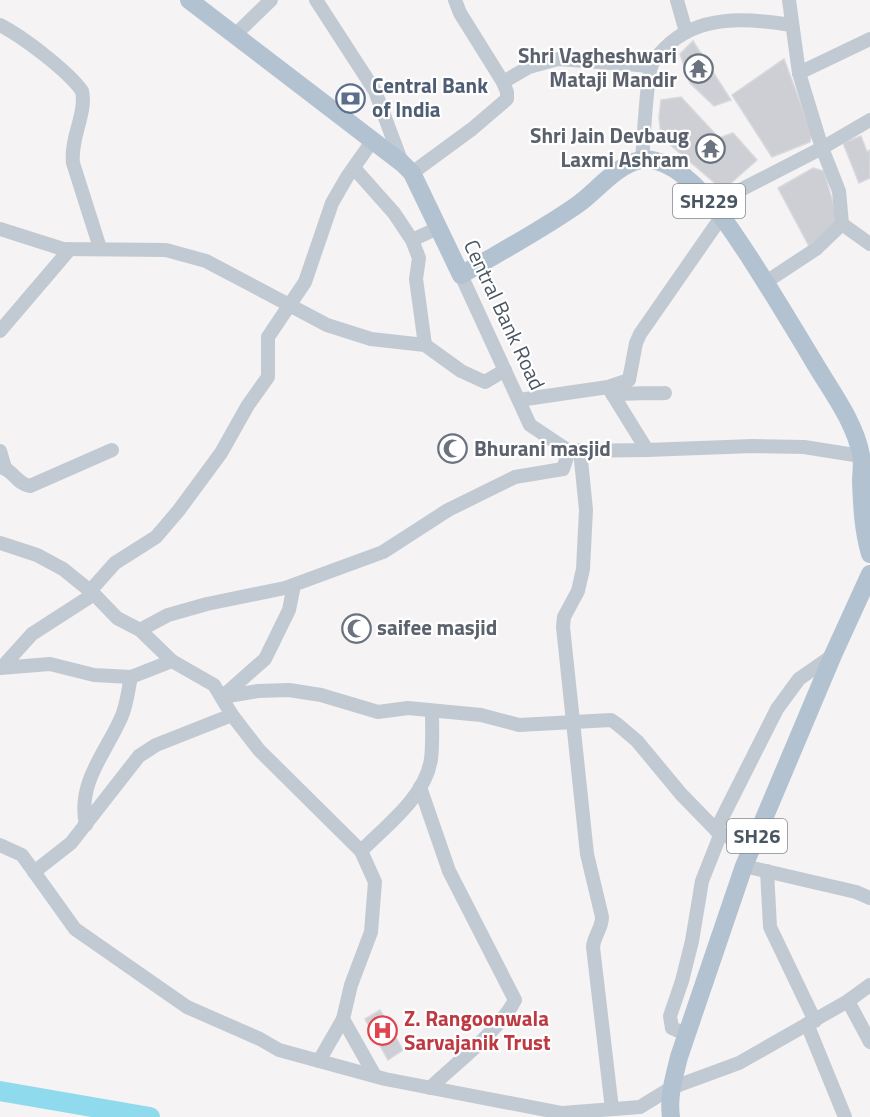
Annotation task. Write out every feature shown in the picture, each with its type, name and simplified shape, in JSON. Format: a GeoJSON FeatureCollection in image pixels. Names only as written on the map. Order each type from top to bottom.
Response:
{"type":"FeatureCollection","features":[{"type":"Feature","properties":{"kind":"main road","name":"Central Bank Road"},"geometry":{"type":"LineString","coordinates":[[189,0],[407,168],[461,275]]}},
{"type":"Feature","properties":{"kind":"main road","name":"SH229"},"geometry":{"type":"LineString","coordinates":[[642,160],[672,167],[686,177],[718,211],[766,282],[842,410],[866,456]]}},
{"type":"Feature","properties":{"kind":"main road"},"geometry":{"type":"LineString","coordinates":[[461,275],[548,225],[580,203],[614,173],[642,160]]}},
{"type":"Feature","properties":{"kind":"main road"},"geometry":{"type":"LineString","coordinates":[[866,456],[863,516],[865,539],[870,554]]}},
{"type":"Feature","properties":{"kind":"main road","name":"SH26"},"geometry":{"type":"LineString","coordinates":[[670,1112],[671,1088],[687,1035],[747,858],[870,574]]}},
{"type":"Feature","properties":{"kind":"street"},"geometry":{"type":"LineString","coordinates":[[235,34],[271,0]]}},
{"type":"Feature","properties":{"kind":"street"},"geometry":{"type":"LineString","coordinates":[[316,0],[375,91],[407,168],[472,129],[507,99],[503,82],[460,13],[455,0]]}},
{"type":"Feature","properties":{"kind":"street"},"geometry":{"type":"LineString","coordinates":[[677,0],[686,32]]}},
{"type":"Feature","properties":{"kind":"street"},"geometry":{"type":"LineString","coordinates":[[789,0],[799,74],[822,148],[839,191],[842,224],[870,244]]}},
{"type":"Feature","properties":{"kind":"street"},"geometry":{"type":"LineString","coordinates":[[642,160],[645,107],[651,66],[670,42],[707,23],[764,20],[791,25]]}},
{"type":"Feature","properties":{"kind":"street"},"geometry":{"type":"LineString","coordinates":[[0,25],[17,33],[74,81],[82,91],[72,153],[73,163],[100,248]]}},
{"type":"Feature","properties":{"kind":"street"},"geometry":{"type":"LineString","coordinates":[[799,74],[870,39]]}},
{"type":"Feature","properties":{"kind":"street"},"geometry":{"type":"LineString","coordinates":[[503,82],[529,67],[558,59],[651,66]]}},
{"type":"Feature","properties":{"kind":"street"},"geometry":{"type":"LineString","coordinates":[[610,391],[629,380],[638,337],[718,211],[754,182],[822,148],[870,120]]}},
{"type":"Feature","properties":{"kind":"street"},"geometry":{"type":"LineString","coordinates":[[2,667],[32,634],[92,592],[115,563],[156,537],[221,453],[248,405],[268,377],[268,337],[305,282],[333,203],[373,140]]}},
{"type":"Feature","properties":{"kind":"street"},"geometry":{"type":"LineString","coordinates":[[354,168],[394,213],[412,240],[419,258],[416,279],[425,345]]}},
{"type":"Feature","properties":{"kind":"street"},"geometry":{"type":"LineString","coordinates":[[766,282],[816,249],[842,224]]}},
{"type":"Feature","properties":{"kind":"street"},"geometry":{"type":"LineString","coordinates":[[412,240],[438,228]]}},
{"type":"Feature","properties":{"kind":"street"},"geometry":{"type":"LineString","coordinates":[[0,229],[63,249],[166,250],[206,261],[327,325],[371,339],[425,345],[461,371],[485,382],[505,370]]}},
{"type":"Feature","properties":{"kind":"street"},"geometry":{"type":"LineString","coordinates":[[0,331],[70,249]]}},
{"type":"Feature","properties":{"kind":"street","name":"Central Bank Road"},"geometry":{"type":"LineString","coordinates":[[461,275],[530,425],[575,450]]}},
{"type":"Feature","properties":{"kind":"street"},"geometry":{"type":"LineString","coordinates":[[610,391],[647,450]]}},
{"type":"Feature","properties":{"kind":"street"},"geometry":{"type":"LineString","coordinates":[[519,400],[610,391],[631,391],[640,394],[665,393]]}},
{"type":"Feature","properties":{"kind":"street"},"geometry":{"type":"LineString","coordinates":[[575,450],[804,447],[866,456]]}},
{"type":"Feature","properties":{"kind":"street"},"geometry":{"type":"LineString","coordinates":[[0,451],[3,467],[21,484],[30,486],[112,450]]}},
{"type":"Feature","properties":{"kind":"street"},"geometry":{"type":"LineString","coordinates":[[140,630],[168,615],[294,585],[383,552],[448,510],[515,477],[563,468],[575,450]]}},
{"type":"Feature","properties":{"kind":"street"},"geometry":{"type":"LineString","coordinates":[[575,450],[586,510],[583,569],[578,591],[564,617],[563,627],[587,854],[602,917],[602,926],[595,937],[593,947],[612,1109]]}},
{"type":"Feature","properties":{"kind":"street"},"geometry":{"type":"LineString","coordinates":[[0,543],[37,555],[63,569],[92,592],[117,618],[140,630],[172,661],[214,685],[232,715],[259,750],[361,851],[375,882],[371,932],[351,985],[343,1019],[319,1061]]}},
{"type":"Feature","properties":{"kind":"street"},"geometry":{"type":"LineString","coordinates":[[222,697],[265,659],[289,610],[294,585]]}},
{"type":"Feature","properties":{"kind":"street"},"geometry":{"type":"LineString","coordinates":[[687,1035],[672,1028],[670,1016],[692,941],[702,881],[718,832],[782,702],[799,679],[833,655]]}},
{"type":"Feature","properties":{"kind":"street"},"geometry":{"type":"LineString","coordinates":[[2,667],[50,664],[94,675],[131,677],[172,661]]}},
{"type":"Feature","properties":{"kind":"street"},"geometry":{"type":"LineString","coordinates":[[86,825],[82,808],[85,788],[122,716],[131,677]]}},
{"type":"Feature","properties":{"kind":"street"},"geometry":{"type":"LineString","coordinates":[[222,697],[258,691],[289,690],[321,695],[378,712],[408,708],[481,715],[519,725],[610,720],[637,741],[681,794],[747,858],[767,871],[856,892],[870,898]]}},
{"type":"Feature","properties":{"kind":"street"},"geometry":{"type":"LineString","coordinates":[[361,851],[404,808],[420,788],[431,759],[432,711]]}},
{"type":"Feature","properties":{"kind":"street"},"geometry":{"type":"LineString","coordinates":[[34,872],[71,843],[139,756],[165,741],[232,715]]}},
{"type":"Feature","properties":{"kind":"street"},"geometry":{"type":"LineString","coordinates":[[420,788],[449,871],[514,1000],[486,1035],[430,1088]]}},
{"type":"Feature","properties":{"kind":"street"},"geometry":{"type":"LineString","coordinates":[[0,845],[22,855],[75,929],[187,1007],[260,1039],[279,1050],[375,1076],[562,1113],[640,1107],[671,1088],[739,1064],[848,1001],[870,985]]}},
{"type":"Feature","properties":{"kind":"street"},"geometry":{"type":"LineString","coordinates":[[767,871],[770,927],[811,1022],[845,1117]]}},
{"type":"Feature","properties":{"kind":"street"},"geometry":{"type":"LineString","coordinates":[[848,1001],[870,1042]]}},
{"type":"Feature","properties":{"kind":"street"},"geometry":{"type":"LineString","coordinates":[[343,1019],[375,1076]]}},
{"type":"Feature","properties":{"kind":"building","name":"Shri Vagheshwari Mataji Mandir"},"geometry":{"type":"Polygon","coordinates":[[[693,41],[731,100],[714,106],[690,83],[680,54],[693,41]]]}},
{"type":"Feature","properties":{"kind":"building"},"geometry":{"type":"Polygon","coordinates":[[[784,59],[812,134],[810,142],[772,157],[732,95],[784,59]]]}},
{"type":"Feature","properties":{"kind":"building","name":"Shri Jain Devbaug Laxmi Ashram"},"geometry":{"type":"Polygon","coordinates":[[[681,97],[719,138],[733,133],[757,160],[723,190],[661,137],[659,117],[661,100],[681,97]]]}},
{"type":"Feature","properties":{"kind":"building"},"geometry":{"type":"Polygon","coordinates":[[[861,136],[867,152],[870,150],[870,178],[859,183],[843,143],[861,136]]]}},
{"type":"Feature","properties":{"kind":"building"},"geometry":{"type":"Polygon","coordinates":[[[813,168],[824,171],[838,221],[809,246],[778,188],[813,168]]]}},
{"type":"Feature","properties":{"kind":"building"},"geometry":{"type":"Polygon","coordinates":[[[380,1010],[403,1050],[388,1060],[365,1019],[380,1010]]]}},
{"type":"Feature","properties":{"kind":"waterway"},"geometry":{"type":"LineString","coordinates":[[0,1091],[150,1117]]}},
{"type":"Feature","properties":{"kind":"place","name":"Shri Vagheshwari Mataji Mandir"},"geometry":{"type":"Point","coordinates":[698,68]}},
{"type":"Feature","properties":{"kind":"place","name":"Central Bank of India"},"geometry":{"type":"Point","coordinates":[351,98]}},
{"type":"Feature","properties":{"kind":"place","name":"Shri Jain Devbaug Laxmi Ashram"},"geometry":{"type":"Point","coordinates":[710,148]}},
{"type":"Feature","properties":{"kind":"place","name":"Bhurani masjid"},"geometry":{"type":"Point","coordinates":[453,449]}},
{"type":"Feature","properties":{"kind":"place","name":"saifee masjid"},"geometry":{"type":"Point","coordinates":[356,628]}},
{"type":"Feature","properties":{"kind":"place","name":"Z. Rangoonwala Sarvajanik Trust"},"geometry":{"type":"Point","coordinates":[383,1031]}}]}
